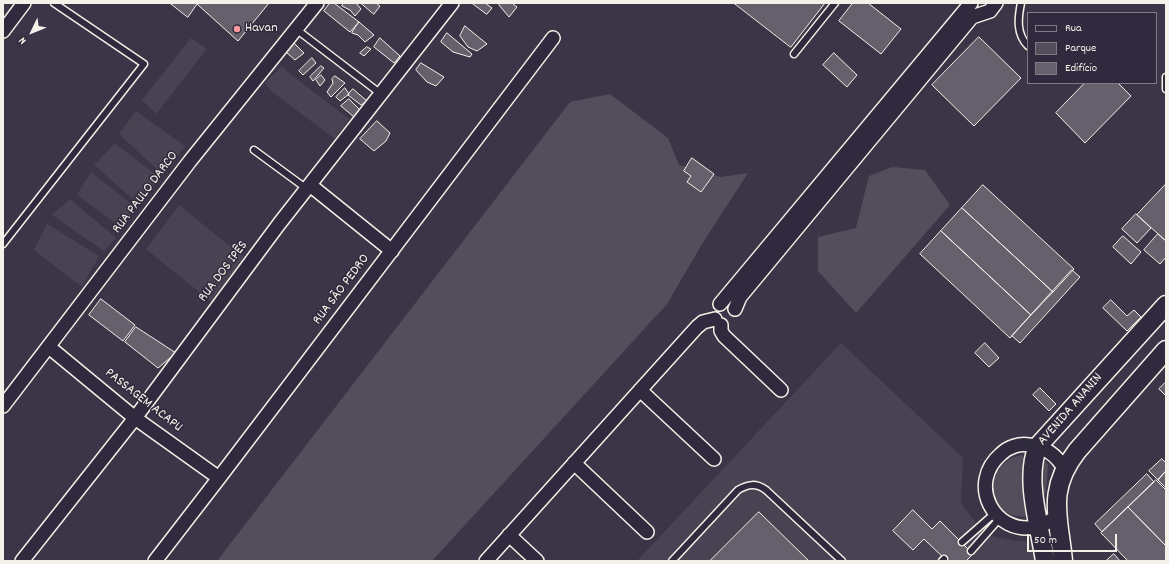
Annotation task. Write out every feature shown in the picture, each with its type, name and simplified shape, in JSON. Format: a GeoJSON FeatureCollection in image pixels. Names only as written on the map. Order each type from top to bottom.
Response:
{"type":"FeatureCollection","features":[{"type":"Feature","properties":{"kind":"main road","name":"AVENIDA ANANIN"},"geometry":{"type":"LineString","coordinates":[[1045,561],[1038,527],[1032,472],[1033,458],[1038,446],[1166,305]]}},
{"type":"Feature","properties":{"kind":"main road"},"geometry":{"type":"LineString","coordinates":[[1063,561],[1056,517],[1056,498],[1065,470],[1077,451],[1166,350]]}},
{"type":"Feature","properties":{"kind":"street"},"geometry":{"type":"LineString","coordinates":[[3,31],[24,3]]}},
{"type":"Feature","properties":{"kind":"street","name":"RUA PAULO DARCO"},"geometry":{"type":"LineString","coordinates":[[3,406],[190,161],[317,3]]}},
{"type":"Feature","properties":{"kind":"street","name":"RUA DOS IPÊS"},"geometry":{"type":"LineString","coordinates":[[22,561],[136,418],[308,187],[452,3]]}},
{"type":"Feature","properties":{"kind":"street"},"geometry":{"type":"LineString","coordinates":[[781,390],[724,336],[714,310],[969,10],[990,10],[996,3]]}},
{"type":"Feature","properties":{"kind":"street"},"geometry":{"type":"LineString","coordinates":[[486,561],[697,327],[703,322],[718,322],[725,325],[733,322],[736,314],[735,310],[740,298],[969,10]]}},
{"type":"Feature","properties":{"kind":"street","name":"RUA SÃO PEDRO"},"geometry":{"type":"LineString","coordinates":[[154,561],[219,478],[553,38]]}},
{"type":"Feature","properties":{"kind":"street"},"geometry":{"type":"LineString","coordinates":[[308,187],[392,251]]}},
{"type":"Feature","properties":{"kind":"street"},"geometry":{"type":"LineString","coordinates":[[720,304],[728,304],[735,310]]}},
{"type":"Feature","properties":{"kind":"street","name":"PASSAGEM ACAPU"},"geometry":{"type":"LineString","coordinates":[[49,347],[136,418],[219,478]]}},
{"type":"Feature","properties":{"kind":"street"},"geometry":{"type":"LineString","coordinates":[[640,390],[714,459]]}},
{"type":"Feature","properties":{"kind":"street"},"geometry":{"type":"LineString","coordinates":[[1056,517],[1038,527],[1025,528],[1012,525],[998,516],[989,503],[986,486],[989,469],[995,459],[1004,451],[1015,446],[1026,444],[1038,446],[1049,451],[1059,460],[1065,470]]}},
{"type":"Feature","properties":{"kind":"street"},"geometry":{"type":"LineString","coordinates":[[574,464],[647,532]]}},
{"type":"Feature","properties":{"kind":"street"},"geometry":{"type":"LineString","coordinates":[[510,535],[538,561]]}},
{"type":"Feature","properties":{"kind":"lane"},"geometry":{"type":"LineString","coordinates":[[3,244],[144,64],[54,3]]}},
{"type":"Feature","properties":{"kind":"lane"},"geometry":{"type":"LineString","coordinates":[[794,54],[835,3]]}},
{"type":"Feature","properties":{"kind":"lane"},"geometry":{"type":"LineString","coordinates":[[1020,3],[1018,23],[1022,40],[1027,45]]}},
{"type":"Feature","properties":{"kind":"lane"},"geometry":{"type":"LineString","coordinates":[[296,29],[381,94]]}},
{"type":"Feature","properties":{"kind":"lane"},"geometry":{"type":"LineString","coordinates":[[1166,77],[1166,89]]}},
{"type":"Feature","properties":{"kind":"lane"},"geometry":{"type":"LineString","coordinates":[[254,150],[308,187]]}},
{"type":"Feature","properties":{"kind":"lane"},"geometry":{"type":"LineString","coordinates":[[672,561],[738,490],[754,485],[766,490],[842,561]]}},
{"type":"Feature","properties":{"kind":"lane"},"geometry":{"type":"LineString","coordinates":[[962,542],[998,516]]}},
{"type":"Feature","properties":{"kind":"lane"},"geometry":{"type":"LineString","coordinates":[[971,551],[998,516]]}},
{"type":"Feature","properties":{"kind":"shaded area"},"geometry":{"type":"Polygon","coordinates":[[[191,38],[207,49],[156,114],[142,100],[191,38]]]}},
{"type":"Feature","properties":{"kind":"shaded area"},"geometry":{"type":"Polygon","coordinates":[[[282,66],[349,119],[335,139],[271,91],[265,83],[282,66]]]}},
{"type":"Feature","properties":{"kind":"shaded area"},"geometry":{"type":"Polygon","coordinates":[[[136,111],[185,146],[163,175],[119,134],[136,111]]]}},
{"type":"Feature","properties":{"kind":"shaded area"},"geometry":{"type":"Polygon","coordinates":[[[115,143],[160,178],[137,203],[94,165],[115,143]]]}},
{"type":"Feature","properties":{"kind":"shaded area"},"geometry":{"type":"Polygon","coordinates":[[[91,172],[135,207],[121,227],[77,195],[91,172]]]}},
{"type":"Feature","properties":{"kind":"shaded area"},"geometry":{"type":"Polygon","coordinates":[[[70,199],[116,238],[104,251],[52,215],[70,199]]]}},
{"type":"Feature","properties":{"kind":"shaded area"},"geometry":{"type":"Polygon","coordinates":[[[179,205],[246,259],[214,304],[146,249],[179,205]]]}},
{"type":"Feature","properties":{"kind":"shaded area"},"geometry":{"type":"Polygon","coordinates":[[[47,224],[99,256],[82,287],[34,250],[47,224]]]}},
{"type":"Feature","properties":{"kind":"shaded area"},"geometry":{"type":"Polygon","coordinates":[[[841,343],[963,458],[961,503],[985,535],[1017,541],[1036,541],[1037,561],[637,561],[841,343]]]}},
{"type":"Feature","properties":{"kind":"green space"},"geometry":{"type":"Polygon","coordinates":[[[610,94],[668,138],[679,165],[721,177],[748,173],[702,244],[667,304],[432,561],[217,561],[570,102],[610,94]]]}},
{"type":"Feature","properties":{"kind":"green space"},"geometry":{"type":"Polygon","coordinates":[[[892,167],[925,170],[950,205],[856,313],[818,271],[818,237],[856,228],[869,176],[892,167]]]}},
{"type":"Feature","properties":{"kind":"green space"},"geometry":{"type":"Polygon","coordinates":[[[1023,455],[1030,516],[1014,515],[1003,510],[996,501],[993,490],[994,479],[999,468],[1009,460],[1023,455]]]}},
{"type":"Feature","properties":{"kind":"green space"},"geometry":{"type":"Polygon","coordinates":[[[1042,460],[1048,464],[1046,490],[1041,505],[1042,460]]]}},
{"type":"Feature","properties":{"kind":"building","name":"Havan"},"geometry":{"type":"Polygon","coordinates":[[[170,3],[269,3],[238,41],[197,4],[188,17],[170,3]]]}},
{"type":"Feature","properties":{"kind":"building"},"geometry":{"type":"Polygon","coordinates":[[[330,3],[334,3],[359,22],[350,32],[324,11],[330,3]]]}},
{"type":"Feature","properties":{"kind":"building"},"geometry":{"type":"Polygon","coordinates":[[[344,3],[356,3],[361,9],[355,16],[350,10],[342,6],[344,3]]]}},
{"type":"Feature","properties":{"kind":"building"},"geometry":{"type":"Polygon","coordinates":[[[361,3],[376,3],[380,6],[374,14],[361,3]]]}},
{"type":"Feature","properties":{"kind":"building"},"geometry":{"type":"Polygon","coordinates":[[[472,3],[485,3],[492,8],[487,14],[472,3]]]}},
{"type":"Feature","properties":{"kind":"building"},"geometry":{"type":"Polygon","coordinates":[[[501,3],[512,3],[517,7],[509,17],[499,5],[501,3]]]}},
{"type":"Feature","properties":{"kind":"building"},"geometry":{"type":"Polygon","coordinates":[[[734,3],[825,3],[791,47],[734,3]]]}},
{"type":"Feature","properties":{"kind":"building"},"geometry":{"type":"Polygon","coordinates":[[[853,3],[868,3],[901,29],[881,54],[839,21],[853,3]]]}},
{"type":"Feature","properties":{"kind":"building"},"geometry":{"type":"Polygon","coordinates":[[[359,22],[374,35],[365,42],[358,35],[352,33],[359,22]]]}},
{"type":"Feature","properties":{"kind":"building"},"geometry":{"type":"Polygon","coordinates":[[[465,26],[487,44],[477,51],[468,47],[460,36],[465,26]]]}},
{"type":"Feature","properties":{"kind":"building"},"geometry":{"type":"Polygon","coordinates":[[[447,33],[472,54],[470,57],[453,52],[441,42],[447,33]]]}},
{"type":"Feature","properties":{"kind":"building"},"geometry":{"type":"Polygon","coordinates":[[[979,37],[1021,78],[974,126],[932,85],[979,37]]]}},
{"type":"Feature","properties":{"kind":"building"},"geometry":{"type":"Polygon","coordinates":[[[380,38],[400,56],[394,63],[374,47],[380,38]]]}},
{"type":"Feature","properties":{"kind":"building"},"geometry":{"type":"Polygon","coordinates":[[[294,43],[304,53],[295,60],[286,52],[294,43]]]}},
{"type":"Feature","properties":{"kind":"building"},"geometry":{"type":"Polygon","coordinates":[[[367,47],[371,49],[364,56],[360,53],[367,47]]]}},
{"type":"Feature","properties":{"kind":"building"},"geometry":{"type":"Polygon","coordinates":[[[834,53],[857,75],[847,87],[823,65],[834,53]]]}},
{"type":"Feature","properties":{"kind":"building"},"geometry":{"type":"Polygon","coordinates":[[[312,58],[316,63],[303,75],[299,71],[312,58]]]}},
{"type":"Feature","properties":{"kind":"building"},"geometry":{"type":"Polygon","coordinates":[[[421,63],[444,77],[436,86],[427,82],[416,70],[421,63]]]}},
{"type":"Feature","properties":{"kind":"building"},"geometry":{"type":"Polygon","coordinates":[[[321,66],[324,68],[313,81],[310,77],[321,66]]]}},
{"type":"Feature","properties":{"kind":"building"},"geometry":{"type":"Polygon","coordinates":[[[321,75],[325,80],[320,86],[316,80],[321,75]]]}},
{"type":"Feature","properties":{"kind":"building"},"geometry":{"type":"Polygon","coordinates":[[[335,76],[345,83],[331,97],[327,92],[333,83],[332,79],[335,76]]]}},
{"type":"Feature","properties":{"kind":"building"},"geometry":{"type":"Polygon","coordinates":[[[1084,84],[1119,84],[1131,96],[1085,143],[1056,113],[1084,84]]]}},
{"type":"Feature","properties":{"kind":"building"},"geometry":{"type":"Polygon","coordinates":[[[345,88],[349,94],[340,101],[336,97],[345,88]]]}},
{"type":"Feature","properties":{"kind":"building"},"geometry":{"type":"Polygon","coordinates":[[[353,89],[367,101],[361,105],[348,95],[353,89]]]}},
{"type":"Feature","properties":{"kind":"building"},"geometry":{"type":"Polygon","coordinates":[[[349,99],[360,110],[354,117],[341,106],[349,99]]]}},
{"type":"Feature","properties":{"kind":"building"},"geometry":{"type":"Polygon","coordinates":[[[377,121],[390,133],[386,141],[374,151],[360,139],[377,121]]]}},
{"type":"Feature","properties":{"kind":"building"},"geometry":{"type":"Polygon","coordinates":[[[692,158],[714,174],[701,192],[687,182],[691,176],[684,171],[692,158]]]}},
{"type":"Feature","properties":{"kind":"building"},"geometry":{"type":"Polygon","coordinates":[[[1166,184],[1166,241],[1137,215],[1166,184]]]}},
{"type":"Feature","properties":{"kind":"building"},"geometry":{"type":"Polygon","coordinates":[[[983,185],[1074,269],[1053,292],[962,208],[983,185]]]}},
{"type":"Feature","properties":{"kind":"building"},"geometry":{"type":"Polygon","coordinates":[[[962,208],[1053,292],[1031,315],[941,231],[962,208]]]}},
{"type":"Feature","properties":{"kind":"building"},"geometry":{"type":"Polygon","coordinates":[[[1136,214],[1151,228],[1137,243],[1122,229],[1136,214]]]}},
{"type":"Feature","properties":{"kind":"building"},"geometry":{"type":"Polygon","coordinates":[[[941,231],[1031,315],[1010,338],[920,254],[941,231]]]}},
{"type":"Feature","properties":{"kind":"building"},"geometry":{"type":"Polygon","coordinates":[[[1158,234],[1166,241],[1166,257],[1160,264],[1144,250],[1158,234]]]}},
{"type":"Feature","properties":{"kind":"building"},"geometry":{"type":"Polygon","coordinates":[[[1123,236],[1141,252],[1131,264],[1113,247],[1123,236]]]}},
{"type":"Feature","properties":{"kind":"building"},"geometry":{"type":"Polygon","coordinates":[[[1072,270],[1080,277],[1020,343],[1012,336],[1072,270]]]}},
{"type":"Feature","properties":{"kind":"building"},"geometry":{"type":"Polygon","coordinates":[[[101,299],[135,325],[123,341],[89,315],[101,299]]]}},
{"type":"Feature","properties":{"kind":"building"},"geometry":{"type":"Polygon","coordinates":[[[1111,300],[1127,316],[1134,310],[1141,317],[1127,331],[1103,308],[1111,300]]]}},
{"type":"Feature","properties":{"kind":"building"},"geometry":{"type":"Polygon","coordinates":[[[136,327],[176,353],[158,368],[125,342],[136,327]]]}},
{"type":"Feature","properties":{"kind":"building"},"geometry":{"type":"Polygon","coordinates":[[[985,343],[999,358],[989,367],[975,353],[985,343]]]}},
{"type":"Feature","properties":{"kind":"building"},"geometry":{"type":"Polygon","coordinates":[[[1166,382],[1166,396],[1159,389],[1166,382]]]}},
{"type":"Feature","properties":{"kind":"building"},"geometry":{"type":"Polygon","coordinates":[[[1040,388],[1056,404],[1049,411],[1033,395],[1040,388]]]}},
{"type":"Feature","properties":{"kind":"building"},"geometry":{"type":"Polygon","coordinates":[[[1162,459],[1166,463],[1166,471],[1158,480],[1149,471],[1162,459]]]}},
{"type":"Feature","properties":{"kind":"building"},"geometry":{"type":"Polygon","coordinates":[[[1166,471],[1166,488],[1158,480],[1166,471]]]}},
{"type":"Feature","properties":{"kind":"building"},"geometry":{"type":"Polygon","coordinates":[[[1147,474],[1154,482],[1102,532],[1095,524],[1147,474]]]}},
{"type":"Feature","properties":{"kind":"building"},"geometry":{"type":"Polygon","coordinates":[[[1156,480],[1166,490],[1166,546],[1128,507],[1156,480]]]}},
{"type":"Feature","properties":{"kind":"building"},"geometry":{"type":"Polygon","coordinates":[[[1128,507],[1166,546],[1166,561],[1128,561],[1101,533],[1128,507]]]}},
{"type":"Feature","properties":{"kind":"building"},"geometry":{"type":"Polygon","coordinates":[[[913,510],[932,529],[940,521],[973,554],[966,561],[947,561],[924,539],[913,550],[893,531],[913,510]]]}},
{"type":"Feature","properties":{"kind":"building"},"geometry":{"type":"Polygon","coordinates":[[[759,512],[809,561],[710,561],[759,512]]]}},
{"type":"Feature","properties":{"kind":"building"},"geometry":{"type":"Polygon","coordinates":[[[1114,554],[1120,561],[1106,561],[1114,554]]]}},
{"type":"Feature","properties":{"kind":"place","name":"Havan"},"geometry":{"type":"Point","coordinates":[237,29]}}]}
